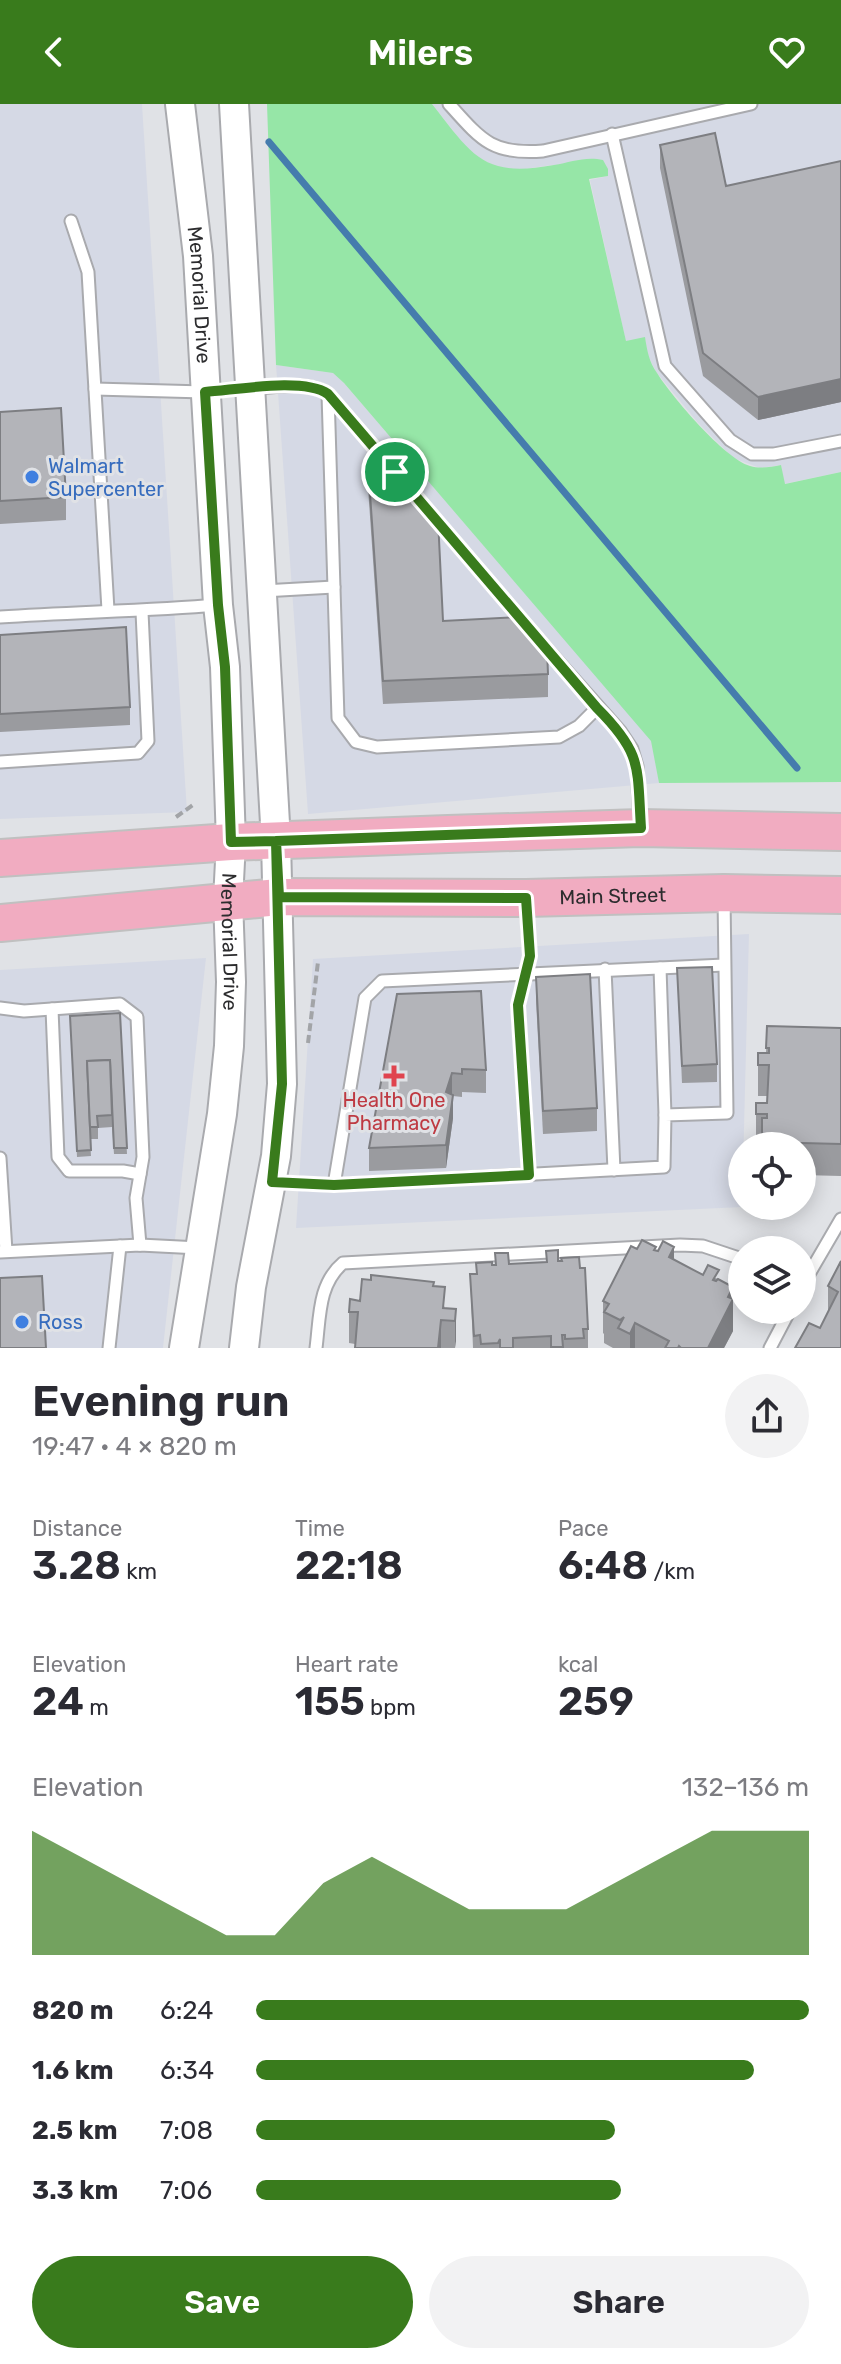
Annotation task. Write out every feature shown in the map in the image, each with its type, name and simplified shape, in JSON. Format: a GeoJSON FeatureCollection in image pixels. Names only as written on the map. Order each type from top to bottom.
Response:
{"type":"FeatureCollection","features":[{"type":"Feature","properties":{"kind":"main road"},"geometry":{"type":"LineString","coordinates":[[0,858],[231,842],[641,828],[841,832]]}},
{"type":"Feature","properties":{"kind":"main road","name":"Main Street"},"geometry":{"type":"LineString","coordinates":[[0,923],[279,897],[526,898],[724,893],[841,895]]}},
{"type":"Feature","properties":{"kind":"street","name":"Memorial Drive"},"geometry":{"type":"LineString","coordinates":[[180,104],[198,256],[218,605],[225,667],[231,842],[228,900],[231,974],[229,1046],[220,1128],[184,1348]]}},
{"type":"Feature","properties":{"kind":"street"},"geometry":{"type":"LineString","coordinates":[[234,104],[279,897],[282,1084],[272,1182],[251,1287],[244,1348]]}},
{"type":"Feature","properties":{"kind":"street"},"geometry":{"type":"LineString","coordinates":[[205,392],[251,389]]}},
{"type":"Feature","properties":{"kind":"lane"},"geometry":{"type":"LineString","coordinates":[[449,104],[491,145],[514,153],[543,151],[751,104]]}},
{"type":"Feature","properties":{"kind":"lane"},"geometry":{"type":"LineString","coordinates":[[612,134],[665,366],[730,440],[752,454],[774,454],[841,441]]}},
{"type":"Feature","properties":{"kind":"lane"},"geometry":{"type":"LineString","coordinates":[[71,221],[88,272],[108,610]]}},
{"type":"Feature","properties":{"kind":"lane"},"geometry":{"type":"LineString","coordinates":[[251,389],[304,386],[321,389],[411,491]]}},
{"type":"Feature","properties":{"kind":"lane"},"geometry":{"type":"LineString","coordinates":[[95,389],[205,392]]}},
{"type":"Feature","properties":{"kind":"lane"},"geometry":{"type":"LineString","coordinates":[[328,394],[338,718],[356,742],[377,747],[559,737],[579,726],[597,708]]}},
{"type":"Feature","properties":{"kind":"lane"},"geometry":{"type":"LineString","coordinates":[[421,503],[620,731],[632,749],[637,766],[641,828]]}},
{"type":"Feature","properties":{"kind":"lane"},"geometry":{"type":"LineString","coordinates":[[262,591],[334,587]]}},
{"type":"Feature","properties":{"kind":"lane"},"geometry":{"type":"LineString","coordinates":[[0,617],[108,610],[142,612],[218,605]]}},
{"type":"Feature","properties":{"kind":"lane"},"geometry":{"type":"LineString","coordinates":[[0,762],[138,753],[148,741],[142,612]]}},
{"type":"Feature","properties":{"kind":"lane"},"geometry":{"type":"LineString","coordinates":[[665,1115],[727,1113],[724,893]]}},
{"type":"Feature","properties":{"kind":"lane"},"geometry":{"type":"LineString","coordinates":[[526,898],[530,956],[518,1005],[529,1175]]}},
{"type":"Feature","properties":{"kind":"lane"},"geometry":{"type":"LineString","coordinates":[[334,1185],[365,998],[382,981],[724,965]]}},
{"type":"Feature","properties":{"kind":"lane"},"geometry":{"type":"LineString","coordinates":[[272,1182],[334,1185],[664,1167],[660,968]]}},
{"type":"Feature","properties":{"kind":"lane"},"geometry":{"type":"LineString","coordinates":[[605,969],[614,1170]]}},
{"type":"Feature","properties":{"kind":"lane"},"geometry":{"type":"LineString","coordinates":[[0,1008],[24,1011],[120,1004],[137,1017],[143,1157],[136,1198],[140,1245]]}},
{"type":"Feature","properties":{"kind":"lane"},"geometry":{"type":"LineString","coordinates":[[52,1009],[58,1157],[69,1171],[140,1174]]}},
{"type":"Feature","properties":{"kind":"lane"},"geometry":{"type":"LineString","coordinates":[[0,1158],[3,1252],[140,1245],[199,1248]]}},
{"type":"Feature","properties":{"kind":"lane"},"geometry":{"type":"LineString","coordinates":[[816,1262],[841,1219]]}},
{"type":"Feature","properties":{"kind":"lane"},"geometry":{"type":"LineString","coordinates":[[316,1348],[323,1291],[330,1273],[343,1263],[680,1245],[703,1246],[728,1254]]}},
{"type":"Feature","properties":{"kind":"lane"},"geometry":{"type":"LineString","coordinates":[[109,1348],[120,1246]]}},
{"type":"Feature","properties":{"kind":"lane"},"geometry":{"type":"LineString","coordinates":[[770,1348],[783,1324]]}},
{"type":"Feature","properties":{"kind":"shaded area"},"geometry":{"type":"Polygon","coordinates":[[[0,104],[142,104],[187,812],[0,819],[0,104]]]}},
{"type":"Feature","properties":{"kind":"shaded area"},"geometry":{"type":"Polygon","coordinates":[[[432,104],[841,104],[841,472],[784,484],[781,465],[760,468],[733,458],[699,424],[656,372],[647,354],[645,338],[626,342],[590,180],[608,176],[552,165],[518,170],[495,167],[469,151],[432,104]]]}},
{"type":"Feature","properties":{"kind":"shaded area"},"geometry":{"type":"Polygon","coordinates":[[[276,365],[333,373],[344,383],[652,741],[659,783],[308,814],[276,365]]]}},
{"type":"Feature","properties":{"kind":"shaded area"},"geometry":{"type":"Polygon","coordinates":[[[749,934],[744,1132],[728,1132],[728,1208],[296,1228],[313,959],[749,934]]]}},
{"type":"Feature","properties":{"kind":"shaded area"},"geometry":{"type":"Polygon","coordinates":[[[206,958],[163,1348],[0,1348],[0,970],[206,958]]]}},
{"type":"Feature","properties":{"kind":"green space"},"geometry":{"type":"Polygon","coordinates":[[[267,104],[432,104],[470,150],[495,165],[530,168],[585,159],[603,160],[608,176],[589,179],[626,341],[645,337],[650,360],[664,384],[699,426],[739,461],[758,467],[781,465],[785,484],[841,472],[841,782],[659,783],[651,741],[344,383],[333,373],[276,365],[267,104]]]}},
{"type":"Feature","properties":{"kind":"building"},"geometry":{"type":"Polygon","coordinates":[[[715,133],[726,186],[841,161],[841,379],[758,397],[703,353],[660,145],[715,133]]]}},
{"type":"Feature","properties":{"kind":"building","name":"Walmart Supercenter"},"geometry":{"type":"Polygon","coordinates":[[[61,408],[66,497],[0,501],[0,412],[61,408]]]}},
{"type":"Feature","properties":{"kind":"building"},"geometry":{"type":"Polygon","coordinates":[[[391,464],[438,519],[443,621],[520,617],[547,649],[548,674],[383,681],[368,465],[391,464]]]}},
{"type":"Feature","properties":{"kind":"building"},"geometry":{"type":"Polygon","coordinates":[[[126,627],[130,707],[0,714],[0,635],[126,627]]]}},
{"type":"Feature","properties":{"kind":"building"},"geometry":{"type":"Polygon","coordinates":[[[712,967],[717,1064],[682,1066],[677,968],[712,967]]]}},
{"type":"Feature","properties":{"kind":"building"},"geometry":{"type":"Polygon","coordinates":[[[590,974],[597,1108],[543,1111],[536,977],[590,974]]]}},
{"type":"Feature","properties":{"kind":"building"},"geometry":{"type":"Polygon","coordinates":[[[481,991],[486,1070],[462,1069],[462,1074],[452,1073],[446,1092],[453,1095],[446,1145],[369,1148],[397,994],[481,991]]]}},
{"type":"Feature","properties":{"kind":"building"},"geometry":{"type":"Polygon","coordinates":[[[120,1013],[127,1148],[114,1148],[110,1060],[87,1061],[91,1150],[77,1151],[70,1016],[120,1013]]]}},
{"type":"Feature","properties":{"kind":"building"},"geometry":{"type":"Polygon","coordinates":[[[767,1026],[841,1028],[841,1144],[816,1143],[816,1132],[762,1132],[762,1118],[767,1118],[767,1114],[756,1114],[756,1103],[767,1103],[769,1065],[758,1065],[758,1053],[769,1053],[769,1048],[766,1048],[767,1026]]]}},
{"type":"Feature","properties":{"kind":"building"},"geometry":{"type":"Polygon","coordinates":[[[110,1060],[112,1115],[97,1116],[98,1127],[90,1127],[87,1061],[110,1060]]]}},
{"type":"Feature","properties":{"kind":"building"},"geometry":{"type":"Polygon","coordinates":[[[642,1240],[658,1251],[663,1241],[674,1247],[669,1257],[703,1275],[708,1265],[719,1270],[713,1280],[728,1284],[728,1309],[708,1348],[665,1348],[669,1341],[635,1323],[630,1334],[618,1328],[624,1317],[620,1320],[604,1312],[609,1304],[603,1301],[631,1246],[637,1249],[642,1240]]]}},
{"type":"Feature","properties":{"kind":"building"},"geometry":{"type":"Polygon","coordinates":[[[558,1250],[558,1261],[579,1257],[580,1268],[585,1268],[588,1329],[583,1329],[584,1338],[565,1339],[562,1335],[563,1347],[551,1347],[551,1336],[513,1338],[513,1348],[500,1348],[500,1339],[498,1343],[481,1344],[480,1335],[474,1336],[470,1274],[477,1274],[476,1263],[492,1262],[496,1265],[495,1253],[508,1253],[509,1264],[547,1262],[546,1251],[558,1250]]]}},
{"type":"Feature","properties":{"kind":"building"},"geometry":{"type":"Polygon","coordinates":[[[841,1261],[841,1348],[795,1348],[808,1324],[820,1328],[838,1292],[828,1286],[841,1261]]]}},
{"type":"Feature","properties":{"kind":"building"},"geometry":{"type":"Polygon","coordinates":[[[371,1275],[434,1282],[433,1286],[445,1287],[443,1308],[456,1309],[455,1321],[441,1320],[438,1348],[355,1348],[358,1312],[349,1312],[350,1299],[360,1301],[362,1279],[371,1280],[371,1275]]]}},
{"type":"Feature","properties":{"kind":"building","name":"Ross"},"geometry":{"type":"Polygon","coordinates":[[[42,1276],[46,1348],[0,1348],[0,1278],[42,1276]]]}},
{"type":"Feature","properties":{"kind":"waterway"},"geometry":{"type":"LineString","coordinates":[[269,142],[797,768]]}},
{"type":"Feature","properties":{"kind":"place","name":"Walmart Supercenter"},"geometry":{"type":"Point","coordinates":[32,477]}},
{"type":"Feature","properties":{"kind":"place","name":"Health One Pharmacy"},"geometry":{"type":"Point","coordinates":[394,1076]}},
{"type":"Feature","properties":{"kind":"place","name":"Ross"},"geometry":{"type":"Point","coordinates":[22,1322]}},
{"type":"Feature","properties":{"kind":"route"},"geometry":{"type":"LineString","coordinates":[[395,472],[321,389],[304,386],[205,392],[218,605],[225,667],[231,842],[276,841],[282,1084],[272,1182],[334,1185],[529,1175],[518,1005],[530,956],[526,898],[279,897],[276,841],[641,828],[637,766],[632,749],[620,731],[395,472]]}}]}
